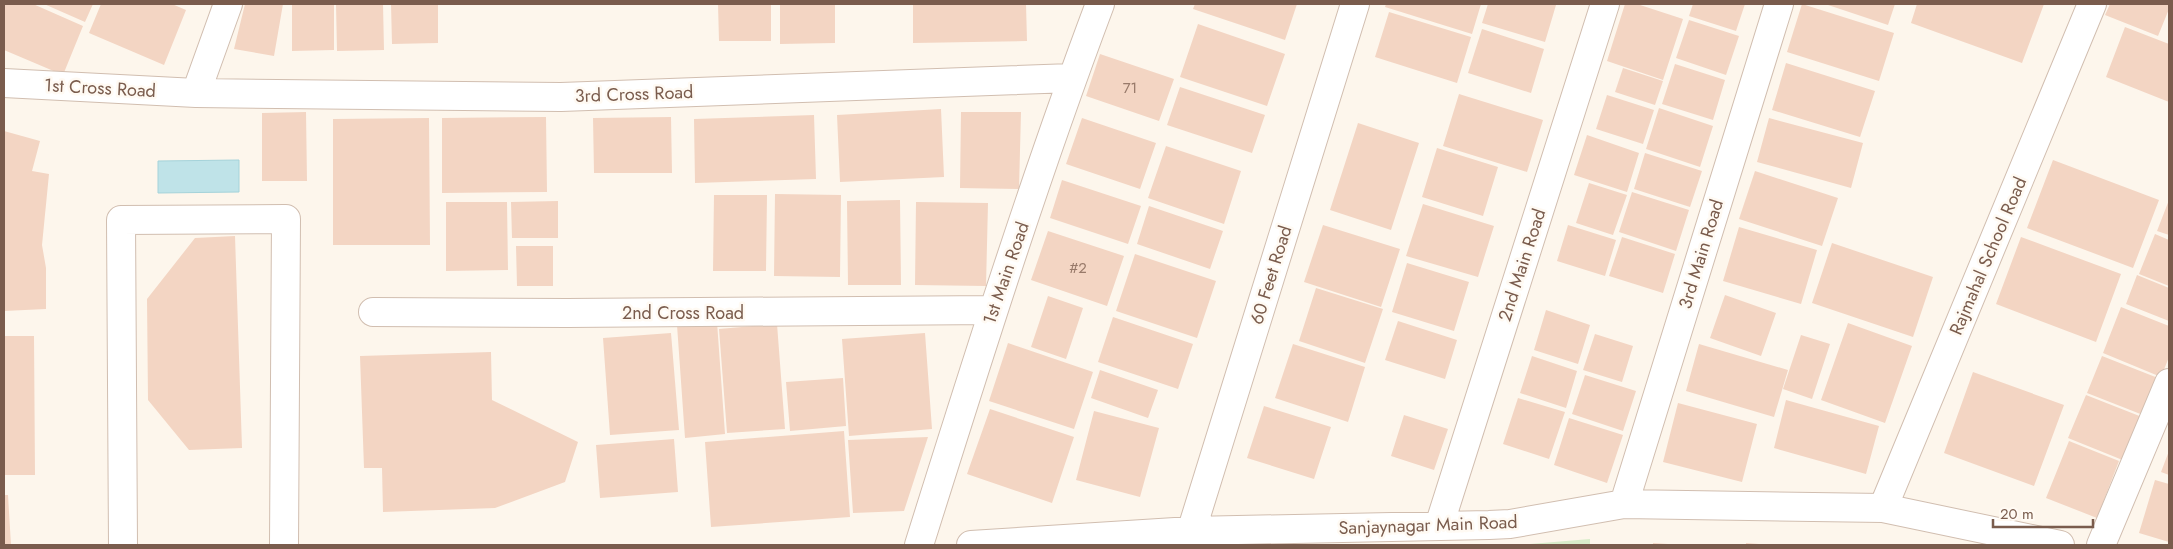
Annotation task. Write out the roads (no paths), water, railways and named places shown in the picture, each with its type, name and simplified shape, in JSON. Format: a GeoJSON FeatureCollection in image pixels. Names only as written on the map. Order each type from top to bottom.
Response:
{"type":"FeatureCollection","features":[{"type":"Feature","properties":{"kind":"street"},"geometry":{"type":"LineString","coordinates":[[196,93],[228,4]]}},
{"type":"Feature","properties":{"kind":"street","name":"1st Main Road"},"geometry":{"type":"LineString","coordinates":[[919,545],[993,310],[1072,78],[1100,4]]}},
{"type":"Feature","properties":{"kind":"street","name":"60 Feet Road"},"geometry":{"type":"LineString","coordinates":[[1189,538],[1355,4]]}},
{"type":"Feature","properties":{"kind":"street","name":"2nd Main Road"},"geometry":{"type":"LineString","coordinates":[[1439,526],[1605,4]]}},
{"type":"Feature","properties":{"kind":"street","name":"3rd Main Road"},"geometry":{"type":"LineString","coordinates":[[1624,504],[1779,4]]}},
{"type":"Feature","properties":{"kind":"street","name":"Rajmahal School Road"},"geometry":{"type":"LineString","coordinates":[[1883,508],[2092,4]]}},
{"type":"Feature","properties":{"kind":"street","name":"3rd Cross Road"},"geometry":{"type":"LineString","coordinates":[[196,93],[561,96],[1072,78]]}},
{"type":"Feature","properties":{"kind":"street","name":"1st Cross Road"},"geometry":{"type":"LineString","coordinates":[[4,83],[196,93]]}},
{"type":"Feature","properties":{"kind":"street"},"geometry":{"type":"LineString","coordinates":[[123,545],[121,220],[286,219],[284,545]]}},
{"type":"Feature","properties":{"kind":"street","name":"2nd Cross Road"},"geometry":{"type":"LineString","coordinates":[[373,312],[577,313],[993,310]]}},
{"type":"Feature","properties":{"kind":"street"},"geometry":{"type":"LineString","coordinates":[[2101,545],[2169,383]]}},
{"type":"Feature","properties":{"kind":"street","name":"Sanjaynagar Main Road"},"geometry":{"type":"LineString","coordinates":[[971,545],[1510,524],[1624,504],[1883,508],[2005,539],[2060,545]]}},
{"type":"Feature","properties":{"kind":"water"},"geometry":{"type":"Polygon","coordinates":[[[239,160],[239,192],[158,193],[158,161],[239,160]]]}}]}
